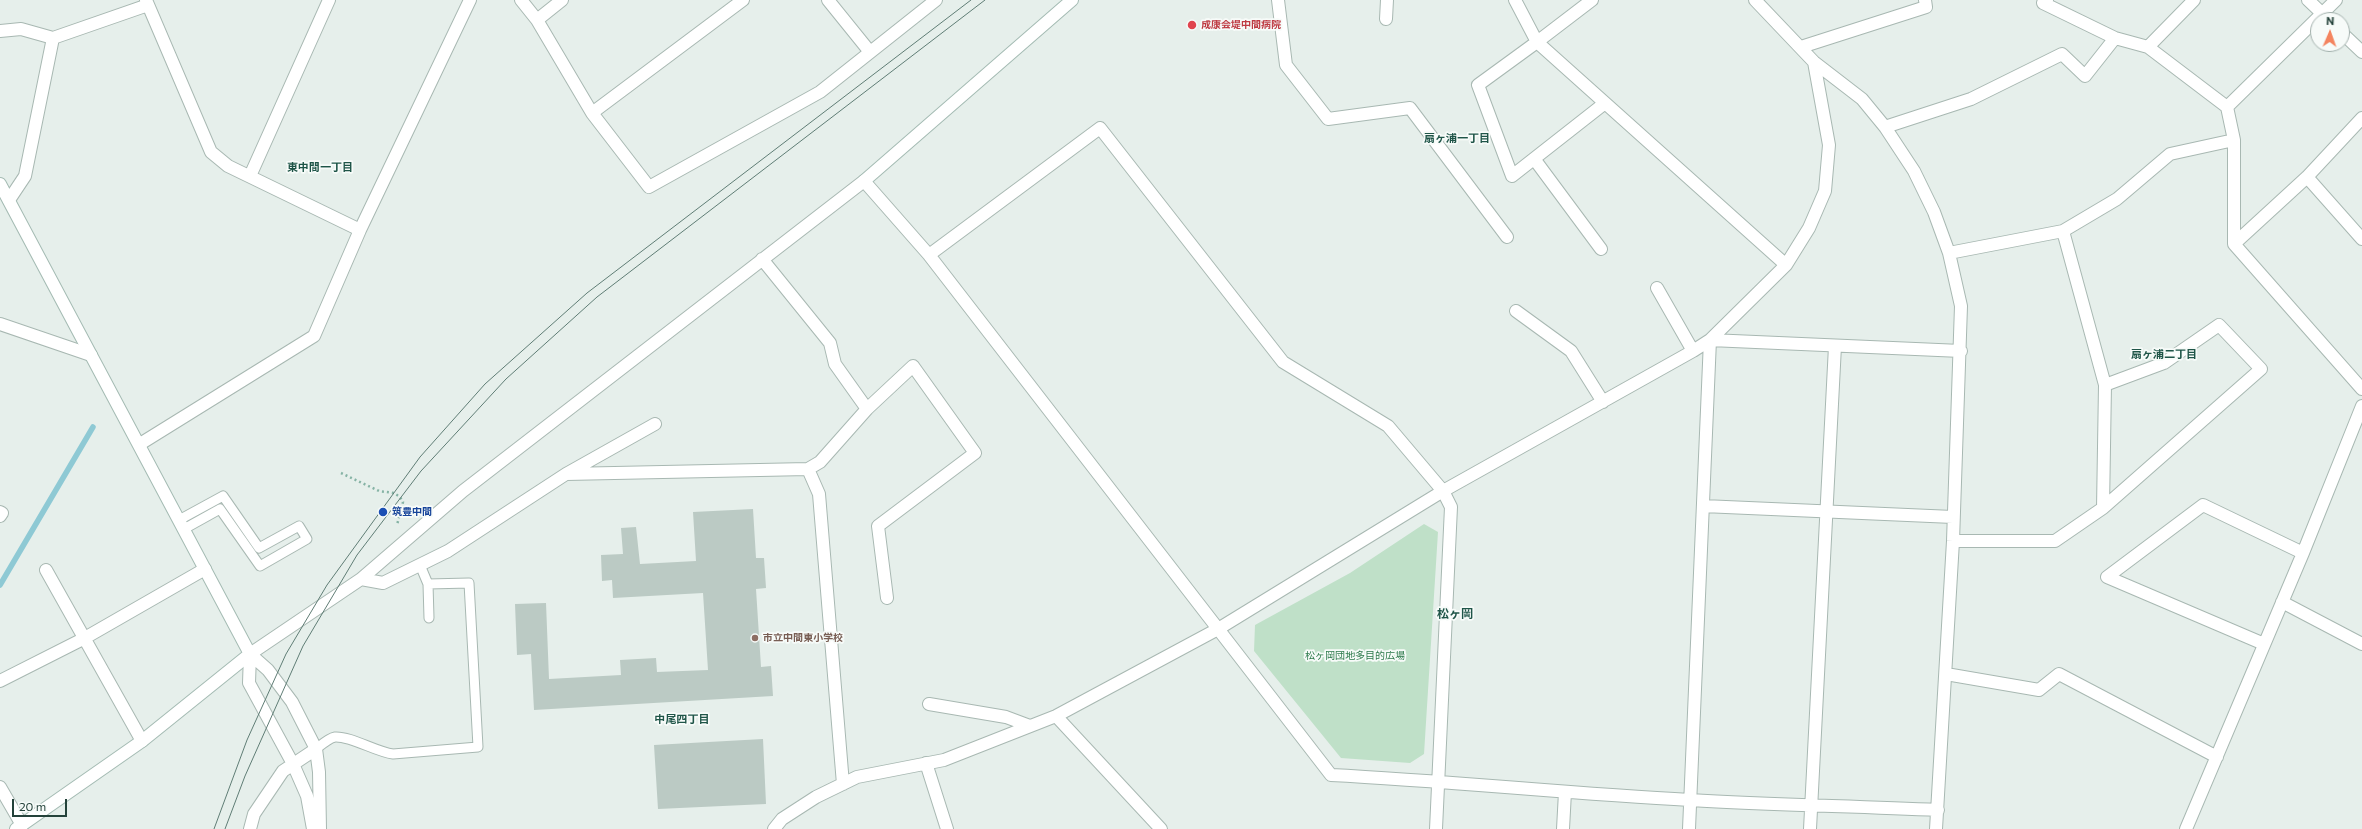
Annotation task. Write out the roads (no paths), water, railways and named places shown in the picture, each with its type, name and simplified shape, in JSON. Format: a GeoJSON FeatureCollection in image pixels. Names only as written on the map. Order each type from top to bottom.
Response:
{"type":"FeatureCollection","features":[{"type":"Feature","properties":{"kind":"street"},"geometry":{"type":"LineString","coordinates":[[250,176],[329,0]]}},
{"type":"Feature","properties":{"kind":"street"},"geometry":{"type":"LineString","coordinates":[[140,444],[314,336],[360,230],[470,0]]}},
{"type":"Feature","properties":{"kind":"street"},"geometry":{"type":"LineString","coordinates":[[520,0],[537,20],[592,113],[649,187],[820,92],[936,0]]}},
{"type":"Feature","properties":{"kind":"street"},"geometry":{"type":"LineString","coordinates":[[537,20],[562,0]]}},
{"type":"Feature","properties":{"kind":"street"},"geometry":{"type":"LineString","coordinates":[[592,113],[743,0]]}},
{"type":"Feature","properties":{"kind":"street"},"geometry":{"type":"LineString","coordinates":[[828,0],[870,52]]}},
{"type":"Feature","properties":{"kind":"street"},"geometry":{"type":"LineString","coordinates":[[0,787],[19,827],[142,741],[250,654],[361,579],[463,491],[864,181],[1072,0]]}},
{"type":"Feature","properties":{"kind":"street"},"geometry":{"type":"LineString","coordinates":[[1278,0],[1286,65],[1328,119],[1410,108],[1507,237]]}},
{"type":"Feature","properties":{"kind":"street"},"geometry":{"type":"LineString","coordinates":[[1386,19],[1387,0]]}},
{"type":"Feature","properties":{"kind":"street"},"geometry":{"type":"LineString","coordinates":[[1515,0],[1537,42],[1786,265]]}},
{"type":"Feature","properties":{"kind":"street"},"geometry":{"type":"LineString","coordinates":[[1592,0],[1478,85],[1512,176],[1535,160],[1605,103]]}},
{"type":"Feature","properties":{"kind":"street"},"geometry":{"type":"LineString","coordinates":[[1756,0],[1762,9],[1801,47],[1814,62],[1862,99],[1884,127],[1914,171],[1934,212],[1949,253],[1961,306],[1961,351],[1953,540],[1936,829]]}},
{"type":"Feature","properties":{"kind":"street"},"geometry":{"type":"LineString","coordinates":[[1801,47],[1926,7],[1925,0]]}},
{"type":"Feature","properties":{"kind":"street"},"geometry":{"type":"LineString","coordinates":[[2046,0],[2043,3],[2115,38],[2148,47],[2227,107],[2234,140],[2234,244],[2362,390]]}},
{"type":"Feature","properties":{"kind":"street"},"geometry":{"type":"LineString","coordinates":[[2148,47],[2194,0]]}},
{"type":"Feature","properties":{"kind":"street"},"geometry":{"type":"LineString","coordinates":[[2308,0],[2320,12]]}},
{"type":"Feature","properties":{"kind":"street"},"geometry":{"type":"LineString","coordinates":[[2328,12],[2336,0]]}},
{"type":"Feature","properties":{"kind":"street"},"geometry":{"type":"LineString","coordinates":[[0,31],[21,29],[53,38],[147,2],[211,152],[228,166],[360,230]]}},
{"type":"Feature","properties":{"kind":"street"},"geometry":{"type":"LineString","coordinates":[[2227,107],[2310,31]]}},
{"type":"Feature","properties":{"kind":"street"},"geometry":{"type":"LineString","coordinates":[[8,200],[25,176],[53,38]]}},
{"type":"Feature","properties":{"kind":"street"},"geometry":{"type":"LineString","coordinates":[[1884,127],[1971,100],[2062,54],[2086,76],[2115,38]]}},
{"type":"Feature","properties":{"kind":"street"},"geometry":{"type":"LineString","coordinates":[[2350,41],[2362,52]]}},
{"type":"Feature","properties":{"kind":"street"},"geometry":{"type":"LineString","coordinates":[[774,829],[782,819],[816,797],[857,777],[944,760],[1056,716],[1218,629],[1443,491],[1693,352],[1710,340],[1786,265],[1809,228],[1825,191],[1829,145],[1814,62]]}},
{"type":"Feature","properties":{"kind":"street"},"geometry":{"type":"LineString","coordinates":[[2234,244],[2306,177],[2362,118]]}},
{"type":"Feature","properties":{"kind":"street"},"geometry":{"type":"LineString","coordinates":[[929,255],[1100,128],[1283,362],[1388,426],[1443,491],[1451,507],[1436,829]]}},
{"type":"Feature","properties":{"kind":"street"},"geometry":{"type":"LineString","coordinates":[[1949,253],[2063,231],[2117,199],[2170,154],[2234,140]]}},
{"type":"Feature","properties":{"kind":"street"},"geometry":{"type":"LineString","coordinates":[[1535,160],[1601,249]]}},
{"type":"Feature","properties":{"kind":"street"},"geometry":{"type":"LineString","coordinates":[[2306,177],[2362,239]]}},
{"type":"Feature","properties":{"kind":"street"},"geometry":{"type":"LineString","coordinates":[[864,181],[929,255],[1331,775],[1438,780],[1565,792],[1690,800],[1938,810]]}},
{"type":"Feature","properties":{"kind":"street"},"geometry":{"type":"LineString","coordinates":[[0,184],[90,355],[140,444],[250,654],[268,670],[292,702],[316,749],[319,772],[320,829]]}},
{"type":"Feature","properties":{"kind":"street"},"geometry":{"type":"LineString","coordinates":[[2063,231],[2105,385],[2104,508]]}},
{"type":"Feature","properties":{"kind":"street"},"geometry":{"type":"LineString","coordinates":[[762,259],[830,343],[835,364],[868,409]]}},
{"type":"Feature","properties":{"kind":"street"},"geometry":{"type":"LineString","coordinates":[[1657,288],[1693,352]]}},
{"type":"Feature","properties":{"kind":"street"},"geometry":{"type":"LineString","coordinates":[[1516,312],[1571,351],[1603,402]]}},
{"type":"Feature","properties":{"kind":"street"},"geometry":{"type":"LineString","coordinates":[[0,324],[90,355]]}},
{"type":"Feature","properties":{"kind":"street"},"geometry":{"type":"LineString","coordinates":[[1953,540],[2055,541],[2104,508],[2261,369],[2219,325],[2164,363],[2105,385]]}},
{"type":"Feature","properties":{"kind":"street"},"geometry":{"type":"LineString","coordinates":[[1710,340],[1961,351]]}},
{"type":"Feature","properties":{"kind":"street"},"geometry":{"type":"LineString","coordinates":[[1689,829],[1710,340]]}},
{"type":"Feature","properties":{"kind":"street"},"geometry":{"type":"LineString","coordinates":[[1810,829],[1835,346]]}},
{"type":"Feature","properties":{"kind":"street"},"geometry":{"type":"LineString","coordinates":[[566,474],[808,469],[820,462],[868,409],[913,366],[975,453],[878,526],[887,598]]}},
{"type":"Feature","properties":{"kind":"street"},"geometry":{"type":"LineString","coordinates":[[2186,829],[2303,553],[2362,406]]}},
{"type":"Feature","properties":{"kind":"street"},"geometry":{"type":"LineString","coordinates":[[361,579],[383,583],[448,551],[566,474],[655,424]]}},
{"type":"Feature","properties":{"kind":"street"},"geometry":{"type":"LineString","coordinates":[[808,469],[819,494],[843,784]]}},
{"type":"Feature","properties":{"kind":"street"},"geometry":{"type":"LineString","coordinates":[[2264,644],[2107,577],[2203,505],[2303,553]]}},
{"type":"Feature","properties":{"kind":"street"},"geometry":{"type":"LineString","coordinates":[[1703,506],[1827,513],[1953,516]]}},
{"type":"Feature","properties":{"kind":"street"},"geometry":{"type":"LineString","coordinates":[[0,512],[2,513],[0,516]]}},
{"type":"Feature","properties":{"kind":"street"},"geometry":{"type":"LineString","coordinates":[[0,681],[83,639],[205,568]]}},
{"type":"Feature","properties":{"kind":"street"},"geometry":{"type":"LineString","coordinates":[[46,570],[83,639],[142,741]]}},
{"type":"Feature","properties":{"kind":"street"},"geometry":{"type":"LineString","coordinates":[[2282,602],[2362,644]]}},
{"type":"Feature","properties":{"kind":"street"},"geometry":{"type":"LineString","coordinates":[[250,654],[248,683],[293,764],[307,796],[313,829]]}},
{"type":"Feature","properties":{"kind":"street"},"geometry":{"type":"LineString","coordinates":[[1946,674],[2039,690],[2059,674],[2217,757]]}},
{"type":"Feature","properties":{"kind":"street"},"geometry":{"type":"LineString","coordinates":[[929,704],[1006,717],[1030,726]]}},
{"type":"Feature","properties":{"kind":"street"},"geometry":{"type":"LineString","coordinates":[[1056,716],[1161,829]]}},
{"type":"Feature","properties":{"kind":"street"},"geometry":{"type":"LineString","coordinates":[[250,829],[254,814],[283,771],[316,749]]}},
{"type":"Feature","properties":{"kind":"street"},"geometry":{"type":"LineString","coordinates":[[926,763],[947,829]]}},
{"type":"Feature","properties":{"kind":"street"},"geometry":{"type":"LineString","coordinates":[[1563,829],[1565,792]]}},
{"type":"Feature","properties":{"kind":"lane"},"geometry":{"type":"LineString","coordinates":[[223,496],[259,548],[299,526],[307,539],[260,566],[220,509],[182,525],[223,496]]}},
{"type":"Feature","properties":{"kind":"lane"},"geometry":{"type":"LineString","coordinates":[[420,565],[428,584],[430,618]]}},
{"type":"Feature","properties":{"kind":"lane"},"geometry":{"type":"LineString","coordinates":[[316,749],[334,737],[346,739],[382,752],[393,754],[478,747],[469,583],[428,584]]}},
{"type":"Feature","properties":{"kind":"waterway"},"geometry":{"type":"LineString","coordinates":[[0,585],[93,427]]}},
{"type":"Feature","properties":{"kind":"tram line"},"geometry":{"type":"LineString","coordinates":[[214,829],[247,740],[286,654],[327,585],[420,457],[485,384],[587,293],[971,0]]}},
{"type":"Feature","properties":{"kind":"tram line"},"geometry":{"type":"LineString","coordinates":[[225,829],[245,776],[303,646],[357,555],[421,471],[506,379],[597,297],[985,0]]}},
{"type":"Feature","properties":{"kind":"place","name":"成康会堤中間病院"},"geometry":{"type":"Point","coordinates":[1192,25]}},
{"type":"Feature","properties":{"kind":"place","name":"筑豊中間"},"geometry":{"type":"Point","coordinates":[383,512]}},
{"type":"Feature","properties":{"kind":"place","name":"市立中間東小学校"},"geometry":{"type":"Point","coordinates":[755,638]}},
{"type":"Feature","properties":{"kind":"district","name":"扇ヶ浦一丁目"},"geometry":{"type":"Point","coordinates":[1457,138]}},
{"type":"Feature","properties":{"kind":"district","name":"東中間一丁目"},"geometry":{"type":"Point","coordinates":[320,167]}},
{"type":"Feature","properties":{"kind":"district","name":"扇ヶ浦二丁目"},"geometry":{"type":"Point","coordinates":[2164,354]}},
{"type":"Feature","properties":{"kind":"district","name":"松ヶ岡"},"geometry":{"type":"Point","coordinates":[1455,614]}},
{"type":"Feature","properties":{"kind":"district","name":"中尾四丁目"},"geometry":{"type":"Point","coordinates":[682,719]}},
{"type":"Feature","properties":{"kind":"park label","name":"松ヶ岡団地多目的広場"},"geometry":{"type":"Point","coordinates":[1355,656]}}]}
